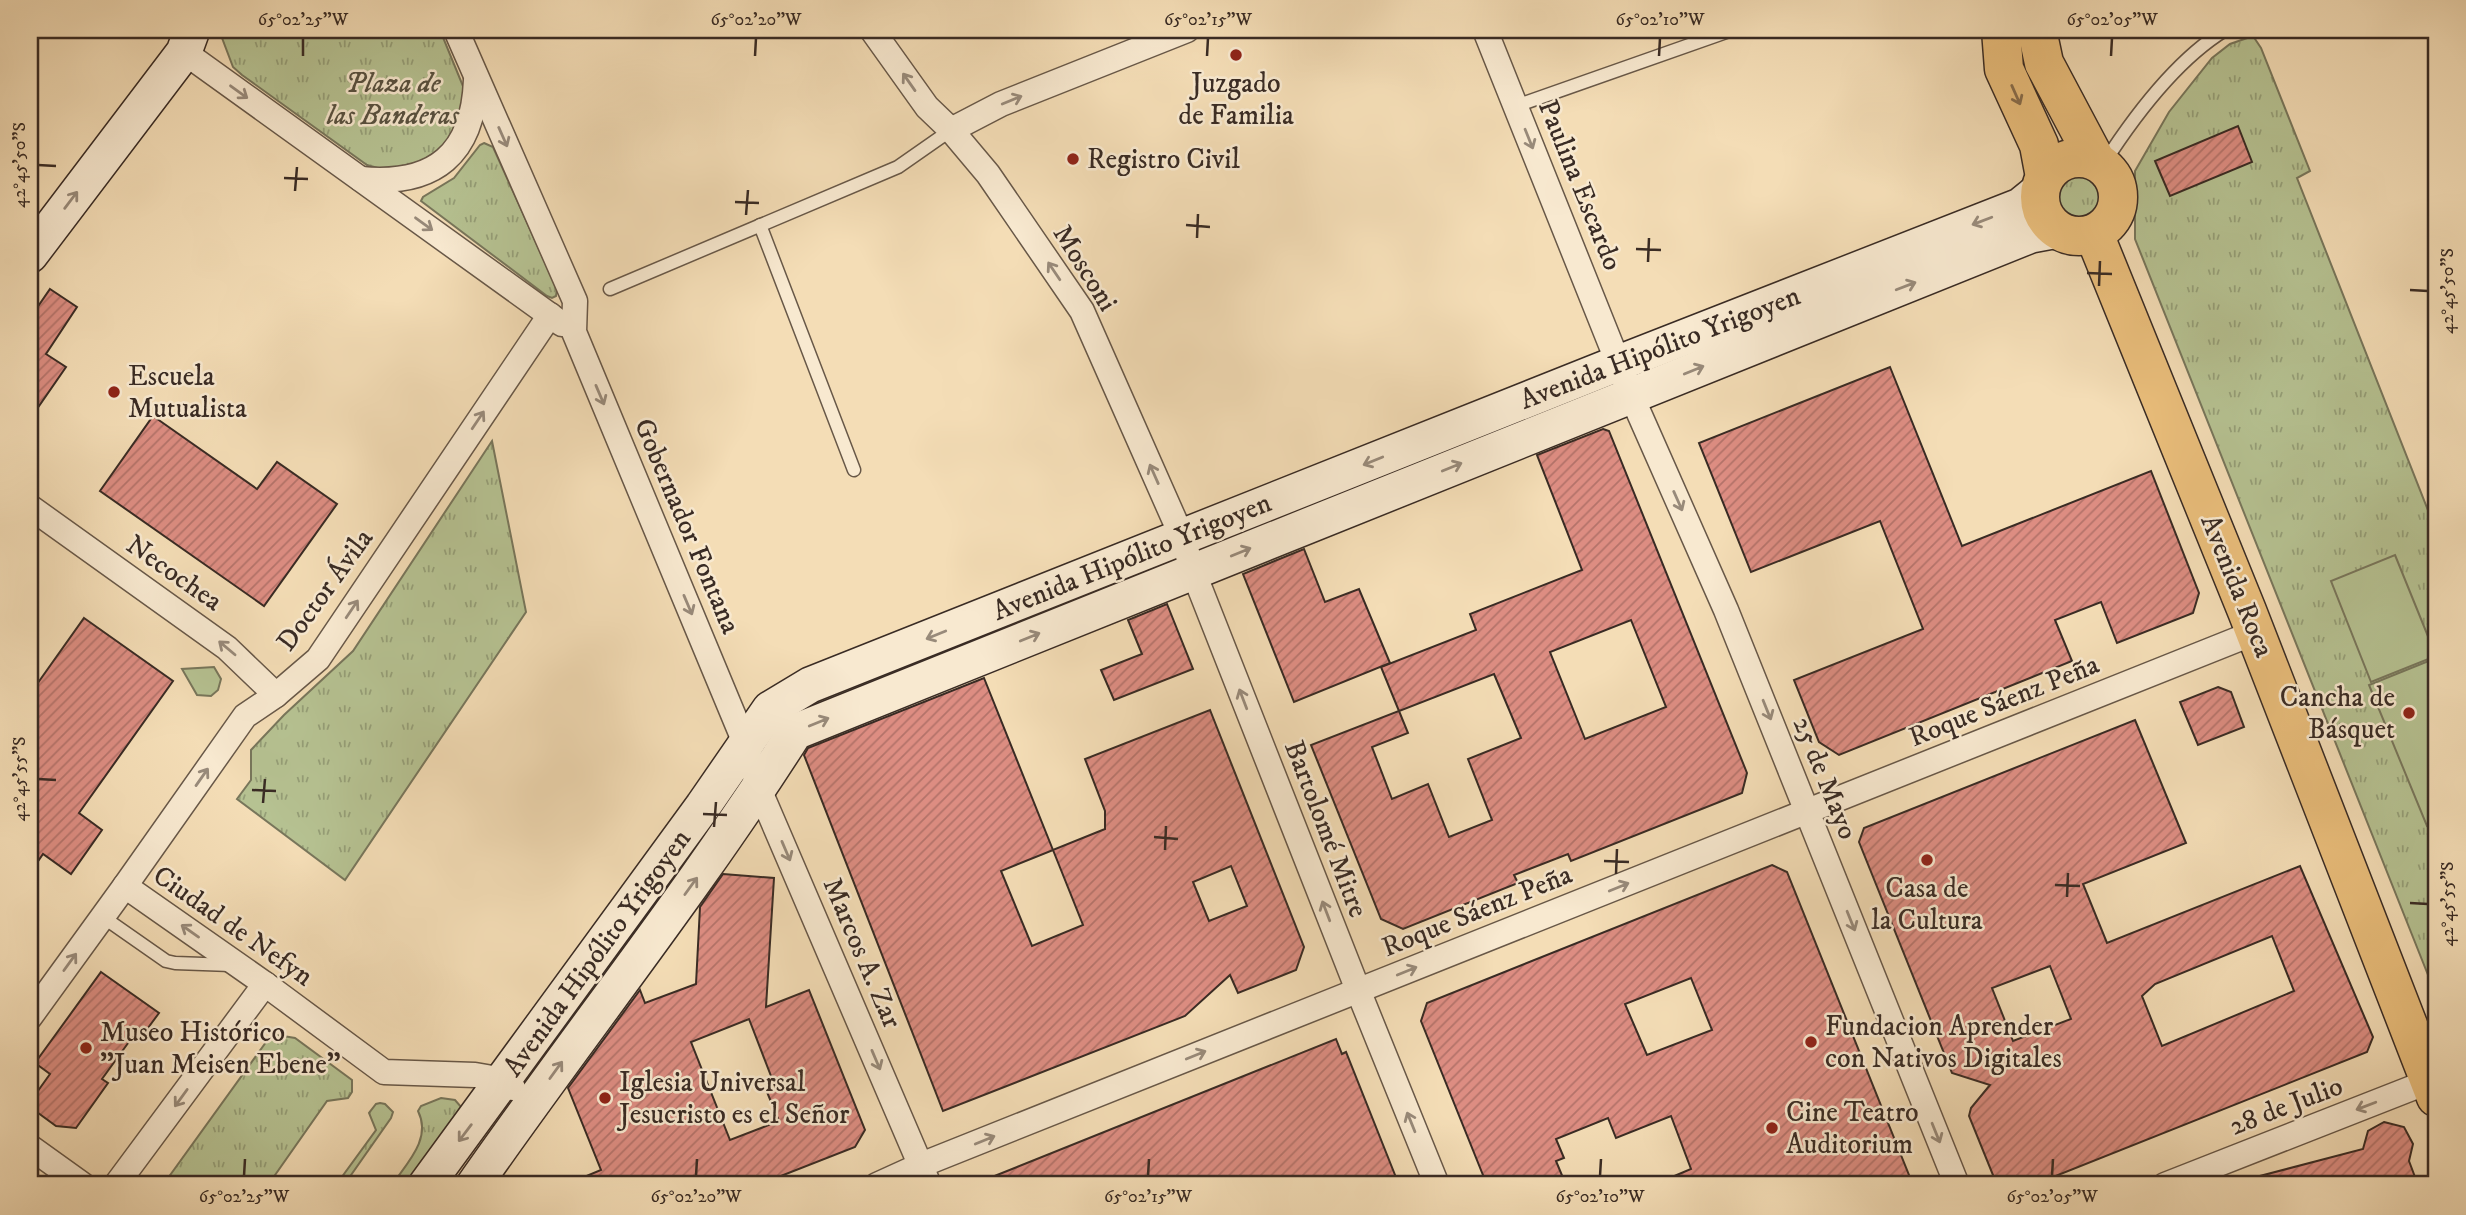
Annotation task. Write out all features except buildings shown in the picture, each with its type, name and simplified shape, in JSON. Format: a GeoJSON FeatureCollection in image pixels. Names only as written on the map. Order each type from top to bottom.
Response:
{"type":"FeatureCollection","features":[{"type":"Feature","properties":{"kind":"main road","name":"Avenida Roca"},"geometry":{"type":"LineString","coordinates":[[2001,30],[2004,69],[2039,145],[2043,183],[2040,201],[2043,212],[2049,222],[2076,232],[2256,632],[2433,1089]]}},
{"type":"Feature","properties":{"kind":"main road"},"geometry":{"type":"LineString","coordinates":[[2037,30],[2044,63],[2099,163],[2113,177],[2118,188],[2119,200],[2110,222],[2076,232]]}},
{"type":"Feature","properties":{"kind":"main road"},"geometry":{"type":"LineString","coordinates":[[30,255],[188,41]]}},
{"type":"Feature","properties":{"kind":"main road"},"geometry":{"type":"LineString","coordinates":[[2043,183],[2052,168],[2073,158],[2099,163]]}},
{"type":"Feature","properties":{"kind":"main road","name":"Avenida Hipólito Yrigoyen"},"geometry":{"type":"LineString","coordinates":[[426,1185],[703,806],[770,709],[810,685],[2021,206],[2043,183]]}},
{"type":"Feature","properties":{"kind":"main road","name":"Avenida Hipólito Yrigoyen"},"geometry":{"type":"LineString","coordinates":[[474,1185],[723,843],[795,732],[2031,235],[2076,232]]}},
{"type":"Feature","properties":{"kind":"street","name":"Gobernador Fontana"},"geometry":{"type":"LineString","coordinates":[[456,30],[575,301],[574,332],[745,743]]}},
{"type":"Feature","properties":{"kind":"street","name":"Mosconi"},"geometry":{"type":"LineString","coordinates":[[872,30],[927,107],[951,130],[988,174],[1082,311],[1182,537],[1193,571]]}},
{"type":"Feature","properties":{"kind":"street"},"geometry":{"type":"LineString","coordinates":[[951,130],[1001,104],[1187,30]]}},
{"type":"Feature","properties":{"kind":"street","name":"Paulina Escardo"},"geometry":{"type":"LineString","coordinates":[[1485,30],[1631,395]]}},
{"type":"Feature","properties":{"kind":"street"},"geometry":{"type":"LineString","coordinates":[[188,41],[361,179],[574,332]]}},
{"type":"Feature","properties":{"kind":"street"},"geometry":{"type":"LineString","coordinates":[[361,179],[386,181],[411,177],[433,169],[452,154],[464,138],[471,120],[476,100],[477,76]]}},
{"type":"Feature","properties":{"kind":"street","name":"Doctor Ávila"},"geometry":{"type":"LineString","coordinates":[[30,1017],[245,716],[276,695],[318,659],[550,315]]}},
{"type":"Feature","properties":{"kind":"street","name":"25 de Mayo"},"geometry":{"type":"LineString","coordinates":[[1631,395],[1727,610],[1957,1185]]}},
{"type":"Feature","properties":{"kind":"street","name":"Necochea"},"geometry":{"type":"LineString","coordinates":[[30,507],[227,648],[276,695]]}},
{"type":"Feature","properties":{"kind":"street","name":"Bartolomé Mitre"},"geometry":{"type":"LineString","coordinates":[[1193,571],[1437,1185]]}},
{"type":"Feature","properties":{"kind":"street","name":"Roque Sáenz Peña"},"geometry":{"type":"LineString","coordinates":[[877,1185],[925,1175],[1358,990],[2256,632]]}},
{"type":"Feature","properties":{"kind":"street","name":"Marcos A. Zar"},"geometry":{"type":"LineString","coordinates":[[745,743],[760,789],[925,1175]]}},
{"type":"Feature","properties":{"kind":"street","name":"Ciudad de Nefyn"},"geometry":{"type":"LineString","coordinates":[[125,886],[239,965],[384,1072],[475,1075],[504,1080]]}},
{"type":"Feature","properties":{"kind":"street"},"geometry":{"type":"LineString","coordinates":[[116,1185],[265,984]]}},
{"type":"Feature","properties":{"kind":"street"},"geometry":{"type":"LineString","coordinates":[[504,1080],[531,1104]]}},
{"type":"Feature","properties":{"kind":"street","name":"28 de Julio"},"geometry":{"type":"LineString","coordinates":[[2165,1185],[2433,1089]]}},
{"type":"Feature","properties":{"kind":"street"},"geometry":{"type":"LineString","coordinates":[[30,1147],[83,1185]]}},
{"type":"Feature","properties":{"kind":"lane"},"geometry":{"type":"LineString","coordinates":[[1516,106],[1731,30]]}},
{"type":"Feature","properties":{"kind":"lane"},"geometry":{"type":"LineString","coordinates":[[2099,163],[2139,111],[2189,57],[2225,30]]}},
{"type":"Feature","properties":{"kind":"lane"},"geometry":{"type":"LineString","coordinates":[[610,289],[898,167],[951,130]]}},
{"type":"Feature","properties":{"kind":"lane"},"geometry":{"type":"LineString","coordinates":[[760,225],[854,470]]}},
{"type":"Feature","properties":{"kind":"lane"},"geometry":{"type":"LineString","coordinates":[[103,917],[166,961],[239,965]]}},
{"type":"Feature","properties":{"kind":"green space","name":"Plaza de las Banderas"},"geometry":{"type":"Polygon","coordinates":[[[219,30],[440,30],[465,91],[465,105],[447,144],[418,164],[385,170],[367,165],[233,67],[219,30]]]}},
{"type":"Feature","properties":{"kind":"green space"},"geometry":{"type":"Polygon","coordinates":[[[2253,36],[2261,48],[2310,171],[2297,178],[2433,523],[2436,523],[2436,995],[2135,239],[2135,171],[2169,112],[2212,58],[2230,44],[2253,36]]]}},
{"type":"Feature","properties":{"kind":"green space","name":"Plaza de las Banderas"},"geometry":{"type":"Polygon","coordinates":[[[484,143],[493,147],[557,289],[556,296],[552,298],[421,201],[423,197],[454,178],[484,143]]]}},
{"type":"Feature","properties":{"kind":"green space"},"geometry":{"type":"Polygon","coordinates":[[[2079,174],[2095,181],[2102,197],[2095,213],[2079,220],[2063,213],[2056,197],[2063,181],[2079,174]]]}},
{"type":"Feature","properties":{"kind":"green space"},"geometry":{"type":"Polygon","coordinates":[[[492,441],[526,612],[345,880],[237,799],[251,780],[251,750],[284,715],[353,651],[492,441]]]}},
{"type":"Feature","properties":{"kind":"green space"},"geometry":{"type":"Polygon","coordinates":[[[2395,555],[2436,656],[2371,682],[2331,581],[2395,555]]]}},
{"type":"Feature","properties":{"kind":"green space"},"geometry":{"type":"Polygon","coordinates":[[[1148,567],[1152,576],[786,723],[782,714],[1148,567]]]}},
{"type":"Feature","properties":{"kind":"green space","name":"Cancha de Básquet"},"geometry":{"type":"Polygon","coordinates":[[[2436,658],[2436,823],[2427,826],[2369,685],[2436,658]]]}},
{"type":"Feature","properties":{"kind":"green space"},"geometry":{"type":"Polygon","coordinates":[[[214,667],[221,679],[218,690],[211,696],[197,695],[182,669],[214,667]]]}},
{"type":"Feature","properties":{"kind":"green space"},"geometry":{"type":"Polygon","coordinates":[[[724,803],[730,808],[557,1048],[550,1043],[724,803]]]}},
{"type":"Feature","properties":{"kind":"green space"},"geometry":{"type":"Polygon","coordinates":[[[277,1035],[295,1038],[352,1080],[352,1092],[348,1098],[327,1101],[268,1185],[163,1185],[269,1038],[277,1035]]]}},
{"type":"Feature","properties":{"kind":"green space"},"geometry":{"type":"Polygon","coordinates":[[[441,1098],[455,1100],[462,1108],[410,1185],[392,1185],[420,1141],[422,1121],[418,1111],[421,1106],[441,1098]]]}},
{"type":"Feature","properties":{"kind":"green space"},"geometry":{"type":"Polygon","coordinates":[[[380,1103],[393,1112],[391,1118],[344,1185],[336,1185],[376,1130],[369,1113],[380,1103]]]}},
{"type":"Feature","properties":{"kind":"place","name":"Juzgado de Familia"},"geometry":{"type":"Point","coordinates":[1236,55]}},
{"type":"Feature","properties":{"kind":"place","name":"Registro Civil"},"geometry":{"type":"Point","coordinates":[1073,159]}},
{"type":"Feature","properties":{"kind":"place","name":"Escuela Mutualista"},"geometry":{"type":"Point","coordinates":[114,392]}},
{"type":"Feature","properties":{"kind":"place","name":"Cancha de Básquet"},"geometry":{"type":"Point","coordinates":[2409,713]}},
{"type":"Feature","properties":{"kind":"place","name":"Casa de la Cultura"},"geometry":{"type":"Point","coordinates":[1927,860]}},
{"type":"Feature","properties":{"kind":"place","name":"Fundacion Aprender con Nativos Digitales"},"geometry":{"type":"Point","coordinates":[1811,1042]}},
{"type":"Feature","properties":{"kind":"place","name":"Museo Histórico \"Juan Meisen Ebene\""},"geometry":{"type":"Point","coordinates":[86,1048]}},
{"type":"Feature","properties":{"kind":"place","name":"Iglesia Universal Jesucristo es el Señor"},"geometry":{"type":"Point","coordinates":[605,1098]}},
{"type":"Feature","properties":{"kind":"place","name":"Cine Teatro Auditorium"},"geometry":{"type":"Point","coordinates":[1772,1128]}}]}
